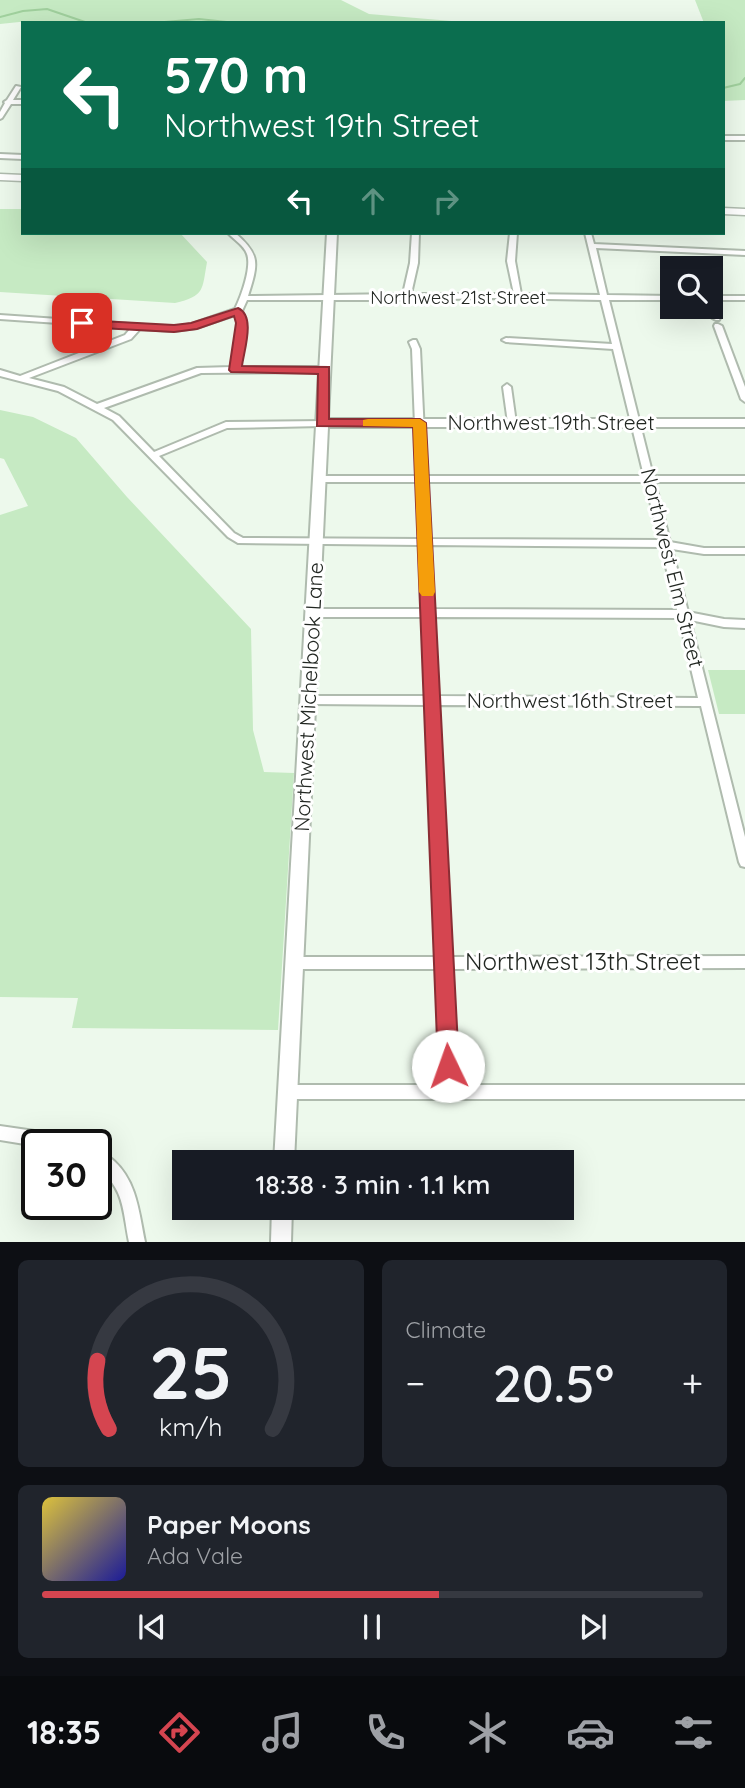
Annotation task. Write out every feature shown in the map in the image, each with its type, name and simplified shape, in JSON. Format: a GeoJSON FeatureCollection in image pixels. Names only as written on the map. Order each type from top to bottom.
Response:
{"type":"FeatureCollection","features":[{"type":"Feature","properties":{"kind":"main road"},"geometry":{"type":"LineString","coordinates":[[0,177],[21,178]]}},
{"type":"Feature","properties":{"kind":"main road"},"geometry":{"type":"LineString","coordinates":[[725,211],[745,212]]}},
{"type":"Feature","properties":{"kind":"street"},"geometry":{"type":"LineString","coordinates":[[0,117],[18,87]]}},
{"type":"Feature","properties":{"kind":"street"},"geometry":{"type":"LineString","coordinates":[[8,102],[21,102]]}},
{"type":"Feature","properties":{"kind":"street"},"geometry":{"type":"LineString","coordinates":[[725,138],[745,138]]}},
{"type":"Feature","properties":{"kind":"street"},"geometry":{"type":"LineString","coordinates":[[0,156],[21,157]]}},
{"type":"Feature","properties":{"kind":"street"},"geometry":{"type":"LineString","coordinates":[[233,235],[251,254],[244,298],[238,311],[242,323],[235,370]]}},
{"type":"Feature","properties":{"kind":"street","name":"Northwest Michelbook Lane"},"geometry":{"type":"LineString","coordinates":[[286,1150],[332,235]]}},
{"type":"Feature","properties":{"kind":"street"},"geometry":{"type":"LineString","coordinates":[[405,298],[414,263],[415,235]]}},
{"type":"Feature","properties":{"kind":"street"},"geometry":{"type":"LineString","coordinates":[[513,235],[511,261],[518,296]]}},
{"type":"Feature","properties":{"kind":"street","name":"Northwest Elm Street"},"geometry":{"type":"LineString","coordinates":[[589,235],[744,857]]}},
{"type":"Feature","properties":{"kind":"street"},"geometry":{"type":"LineString","coordinates":[[592,246],[745,253]]}},
{"type":"Feature","properties":{"kind":"street","name":"Northwest 21st Street"},"geometry":{"type":"LineString","coordinates":[[244,298],[518,296],[660,298]]}},
{"type":"Feature","properties":{"kind":"street"},"geometry":{"type":"LineString","coordinates":[[723,298],[745,298]]}},
{"type":"Feature","properties":{"kind":"street"},"geometry":{"type":"LineString","coordinates":[[0,317],[174,329],[193,326],[238,311]]}},
{"type":"Feature","properties":{"kind":"street"},"geometry":{"type":"LineString","coordinates":[[716,319],[740,371],[745,399]]}},
{"type":"Feature","properties":{"kind":"street"},"geometry":{"type":"LineString","coordinates":[[21,378],[128,337],[137,327]]}},
{"type":"Feature","properties":{"kind":"street"},"geometry":{"type":"LineString","coordinates":[[506,340],[617,347]]}},
{"type":"Feature","properties":{"kind":"street"},"geometry":{"type":"LineString","coordinates":[[413,342],[416,349],[420,423],[449,1092]]}},
{"type":"Feature","properties":{"kind":"street"},"geometry":{"type":"LineString","coordinates":[[98,407],[191,372],[325,370]]}},
{"type":"Feature","properties":{"kind":"street"},"geometry":{"type":"LineString","coordinates":[[0,373],[61,389],[116,418],[236,539],[247,542],[666,544],[704,551],[745,551]]}},
{"type":"Feature","properties":{"kind":"street"},"geometry":{"type":"LineString","coordinates":[[507,387],[512,423]]}},
{"type":"Feature","properties":{"kind":"street","name":"Northwest 19th Street"},"geometry":{"type":"LineString","coordinates":[[154,455],[226,425],[745,423]]}},
{"type":"Feature","properties":{"kind":"street"},"geometry":{"type":"LineString","coordinates":[[319,479],[745,479]]}},
{"type":"Feature","properties":{"kind":"street"},"geometry":{"type":"LineString","coordinates":[[314,613],[683,614],[724,623],[745,624]]}},
{"type":"Feature","properties":{"kind":"street","name":"Northwest 16th Street"},"geometry":{"type":"LineString","coordinates":[[310,700],[705,702]]}},
{"type":"Feature","properties":{"kind":"street","name":"Northwest 13th Street"},"geometry":{"type":"LineString","coordinates":[[295,963],[745,962]]}},
{"type":"Feature","properties":{"kind":"street"},"geometry":{"type":"LineString","coordinates":[[288,1092],[745,1092]]}},
{"type":"Feature","properties":{"kind":"street"},"geometry":{"type":"LineString","coordinates":[[0,1133],[21,1136]]}},
{"type":"Feature","properties":{"kind":"street"},"geometry":{"type":"LineString","coordinates":[[112,1169],[127,1191],[137,1242]]}},
{"type":"Feature","properties":{"kind":"street"},"geometry":{"type":"LineString","coordinates":[[281,1242],[282,1220]]}},
{"type":"Feature","properties":{"kind":"green space"},"geometry":{"type":"Polygon","coordinates":[[[0,0],[341,0],[369,14],[451,21],[21,21],[0,24],[0,0]]]}},
{"type":"Feature","properties":{"kind":"green space"},"geometry":{"type":"Polygon","coordinates":[[[695,0],[745,0],[745,100],[725,101],[725,21],[703,21],[695,0]]]}},
{"type":"Feature","properties":{"kind":"green space"},"geometry":{"type":"Polygon","coordinates":[[[0,209],[21,209],[21,235],[182,235],[207,262],[203,285],[197,294],[175,303],[0,292],[0,209]]]}},
{"type":"Feature","properties":{"kind":"green space"},"geometry":{"type":"Polygon","coordinates":[[[0,410],[33,417],[76,438],[127,497],[251,629],[253,730],[264,772],[294,773],[278,1030],[72,1028],[78,998],[0,997],[0,515],[28,506],[4,459],[0,458],[0,410]]]}},
{"type":"Feature","properties":{"kind":"green space"},"geometry":{"type":"Polygon","coordinates":[[[708,670],[745,670],[745,714],[719,714],[708,670]]]}},
{"type":"Feature","properties":{"kind":"waterway"},"geometry":{"type":"LineString","coordinates":[[0,17],[47,9],[82,21]]}},
{"type":"Feature","properties":{"kind":"waterway"},"geometry":{"type":"LineString","coordinates":[[176,21],[218,21]]}},
{"type":"Feature","properties":{"kind":"waterway"},"geometry":{"type":"LineString","coordinates":[[725,88],[740,84],[745,78]]}},
{"type":"Feature","properties":{"kind":"slow traffic"},"geometry":{"type":"LineString","coordinates":[[368,423],[420,423],[427,592]]}},
{"type":"Feature","properties":{"kind":"route"},"geometry":{"type":"LineString","coordinates":[[82,323],[174,329],[193,326],[238,311],[242,323],[235,370],[325,370],[322,423],[420,423],[448,1066]]}}]}
